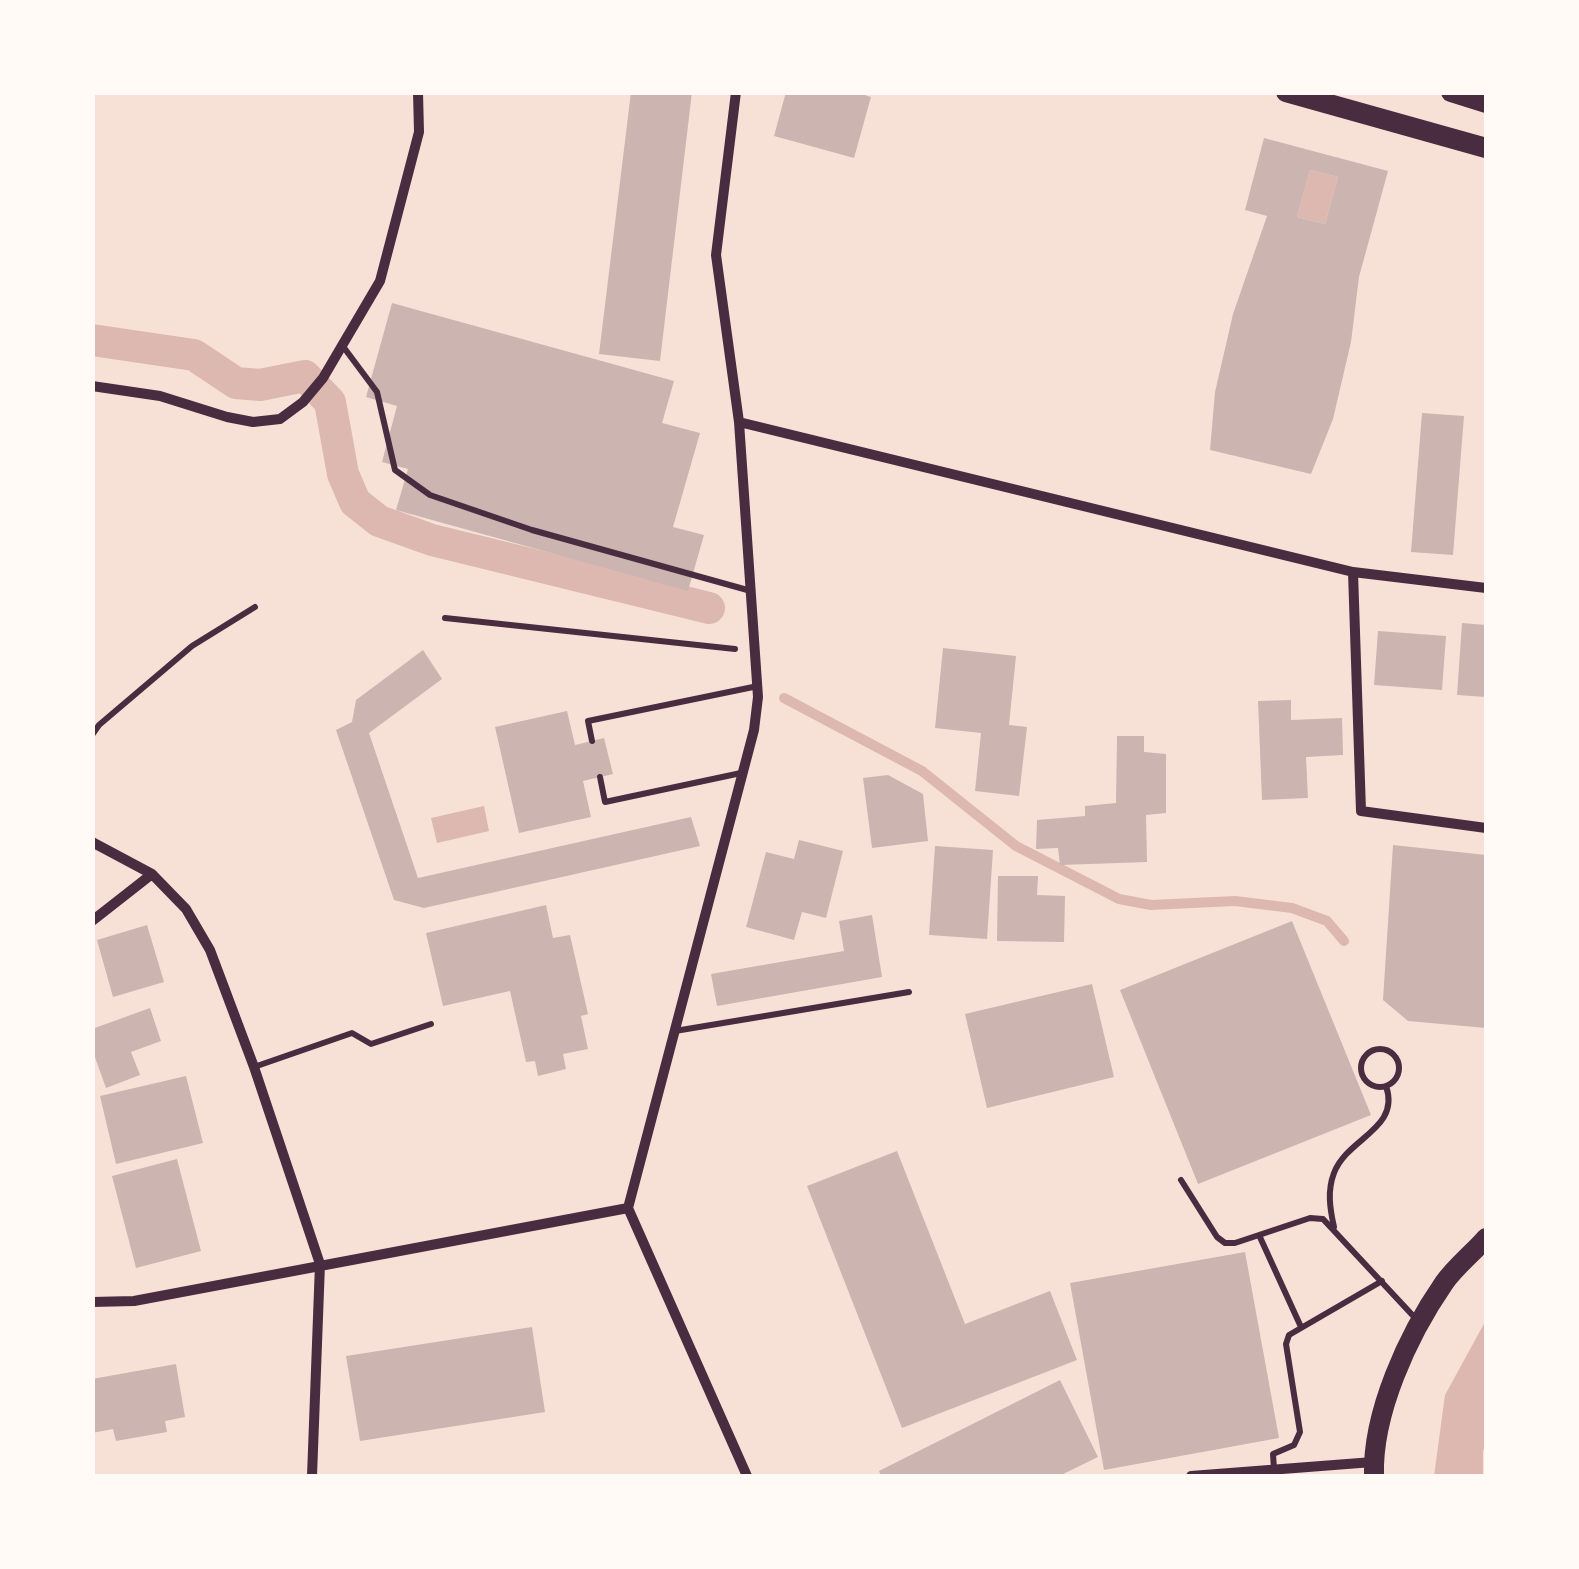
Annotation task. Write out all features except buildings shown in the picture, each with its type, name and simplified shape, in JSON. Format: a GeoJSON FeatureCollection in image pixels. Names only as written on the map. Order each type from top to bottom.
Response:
{"type":"FeatureCollection","features":[{"type":"Feature","properties":{"kind":"main road"},"geometry":{"type":"LineString","coordinates":[[1286,92],[1486,148]]}},
{"type":"Feature","properties":{"kind":"main road"},"geometry":{"type":"LineString","coordinates":[[1451,92],[1486,103]]}},
{"type":"Feature","properties":{"kind":"main road"},"geometry":{"type":"LineString","coordinates":[[1373,1469],[1381,1410],[1422,1325],[1445,1282],[1486,1238]]}},
{"type":"Feature","properties":{"kind":"street"},"geometry":{"type":"LineString","coordinates":[[92,386],[160,396],[253,422],[280,419],[303,402],[323,378],[380,281],[419,132],[418,92]]}},
{"type":"Feature","properties":{"kind":"street"},"geometry":{"type":"LineString","coordinates":[[736,92],[716,255],[739,422],[758,686],[754,730],[628,1208],[747,1476]]}},
{"type":"Feature","properties":{"kind":"street"},"geometry":{"type":"LineString","coordinates":[[739,422],[1353,572],[1486,588]]}},
{"type":"Feature","properties":{"kind":"street"},"geometry":{"type":"LineString","coordinates":[[1353,572],[1362,811],[1486,828]]}},
{"type":"Feature","properties":{"kind":"street"},"geometry":{"type":"LineString","coordinates":[[92,842],[152,874],[186,909],[210,950],[254,1067],[320,1264],[312,1476]]}},
{"type":"Feature","properties":{"kind":"street"},"geometry":{"type":"LineString","coordinates":[[92,922],[152,874]]}},
{"type":"Feature","properties":{"kind":"street"},"geometry":{"type":"LineString","coordinates":[[92,1302],[134,1301],[628,1208]]}},
{"type":"Feature","properties":{"kind":"street"},"geometry":{"type":"LineString","coordinates":[[1191,1476],[1373,1469]]}},
{"type":"Feature","properties":{"kind":"lane"},"geometry":{"type":"LineString","coordinates":[[342,345],[377,392],[395,470],[430,495],[532,530],[752,591]]}},
{"type":"Feature","properties":{"kind":"lane"},"geometry":{"type":"LineString","coordinates":[[92,735],[98,725],[192,646],[255,607]]}},
{"type":"Feature","properties":{"kind":"lane"},"geometry":{"type":"LineString","coordinates":[[592,741],[588,721],[758,686]]}},
{"type":"Feature","properties":{"kind":"lane"},"geometry":{"type":"LineString","coordinates":[[600,777],[604,802],[742,773]]}},
{"type":"Feature","properties":{"kind":"lane"},"geometry":{"type":"LineString","coordinates":[[675,1031],[909,992]]}},
{"type":"Feature","properties":{"kind":"lane"},"geometry":{"type":"LineString","coordinates":[[254,1067],[352,1033],[371,1044],[431,1024]]}},
{"type":"Feature","properties":{"kind":"lane"},"geometry":{"type":"LineString","coordinates":[[1371,1050],[1390,1051],[1398,1062],[1398,1074],[1386,1086],[1371,1086],[1362,1078],[1362,1059],[1371,1050]]}},
{"type":"Feature","properties":{"kind":"lane"},"geometry":{"type":"LineString","coordinates":[[1335,1228],[1330,1204],[1333,1174],[1345,1154],[1384,1118],[1390,1101],[1386,1086]]}},
{"type":"Feature","properties":{"kind":"lane"},"geometry":{"type":"LineString","coordinates":[[1181,1180],[1220,1240],[1235,1243],[1314,1217],[1335,1228],[1422,1325]]}},
{"type":"Feature","properties":{"kind":"lane"},"geometry":{"type":"LineString","coordinates":[[1259,1235],[1301,1326]]}},
{"type":"Feature","properties":{"kind":"lane"},"geometry":{"type":"LineString","coordinates":[[1274,1470],[1273,1454],[1294,1445],[1300,1432],[1286,1344],[1289,1336],[1382,1282]]}},
{"type":"Feature","properties":{"kind":"path"},"geometry":{"type":"LineString","coordinates":[[445,618],[756,652]]}},
{"type":"Feature","properties":{"kind":"shaded area"},"geometry":{"type":"Polygon","coordinates":[[[1310,170],[1338,177],[1325,224],[1297,217],[1310,170]]]}},
{"type":"Feature","properties":{"kind":"shaded area"},"geometry":{"type":"Polygon","coordinates":[[[484,806],[489,831],[437,843],[431,818],[484,806]]]}},
{"type":"Feature","properties":{"kind":"shaded area"},"geometry":{"type":"Polygon","coordinates":[[[1486,1320],[1483,1476],[1434,1476],[1445,1395],[1486,1320]]]}},
{"type":"Feature","properties":{"kind":"waterway"},"geometry":{"type":"LineString","coordinates":[[92,340],[194,355],[236,383],[260,385],[305,376],[330,402],[343,474],[355,502],[379,521],[432,540],[709,608]]}},
{"type":"Feature","properties":{"kind":"waterway"},"geometry":{"type":"LineString","coordinates":[[784,698],[922,771],[1016,846],[1119,899],[1151,905],[1235,901],[1292,908],[1327,921],[1344,941]]}}]}
